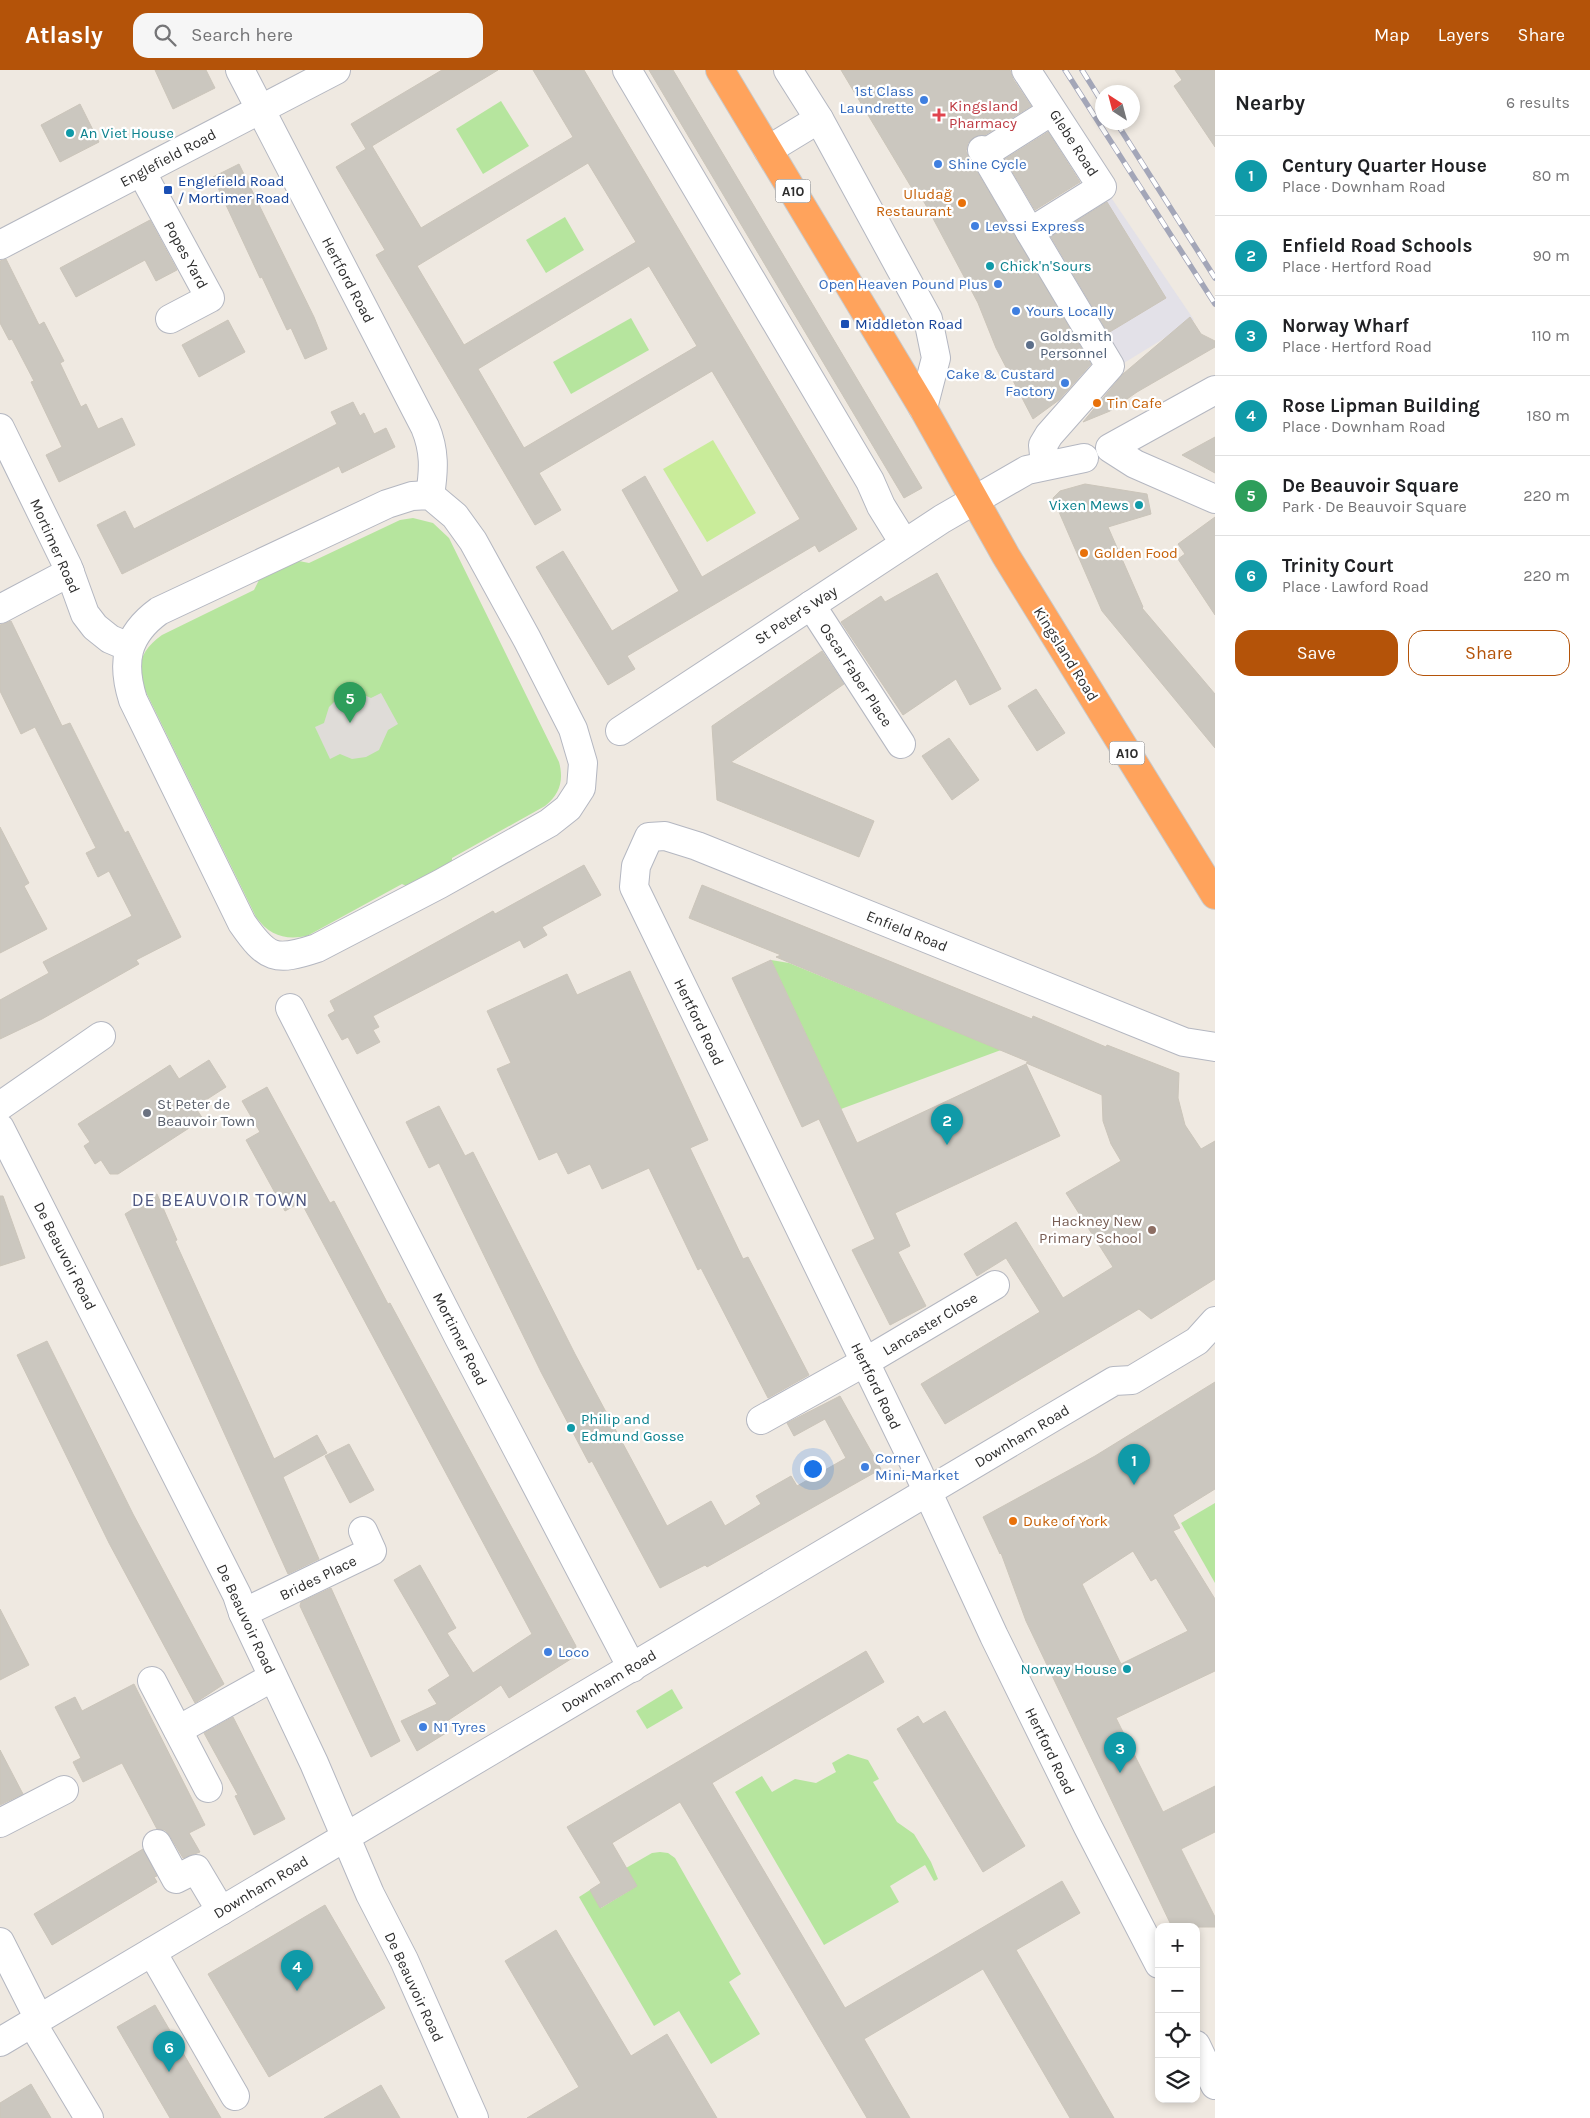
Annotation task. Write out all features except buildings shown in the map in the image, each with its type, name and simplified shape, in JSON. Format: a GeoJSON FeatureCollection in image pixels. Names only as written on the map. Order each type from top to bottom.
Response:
{"type":"FeatureCollection","features":[{"type":"Feature","properties":{"kind":"highway","name":"Kingsland Road"},"geometry":{"type":"LineString","coordinates":[[720,70],[924,408],[973,500],[1215,896]]}},
{"type":"Feature","properties":{"kind":"street","name":"Hertford Road"},"geometry":{"type":"LineString","coordinates":[[240,70],[425,427],[432,445],[434,465],[430,495]]}},
{"type":"Feature","properties":{"kind":"street","name":"Englefield Road"},"geometry":{"type":"LineString","coordinates":[[0,245],[142,173],[336,70]]}},
{"type":"Feature","properties":{"kind":"street"},"geometry":{"type":"LineString","coordinates":[[627,70],[865,473],[881,506],[904,543]]}},
{"type":"Feature","properties":{"kind":"street"},"geometry":{"type":"LineString","coordinates":[[788,70],[819,119],[928,319],[936,358],[924,408]]}},
{"type":"Feature","properties":{"kind":"street","name":"Glebe Road"},"geometry":{"type":"LineString","coordinates":[[1026,70],[1102,187],[1030,232]]}},
{"type":"Feature","properties":{"kind":"street"},"geometry":{"type":"LineString","coordinates":[[1045,465],[1043,445],[1049,435],[1110,366],[1030,232],[987,150],[1052,111]]}},
{"type":"Feature","properties":{"kind":"street"},"geometry":{"type":"LineString","coordinates":[[768,150],[819,119]]}},
{"type":"Feature","properties":{"kind":"street","name":"Popes Yard"},"geometry":{"type":"LineString","coordinates":[[142,173],[210,298],[170,319]]}},
{"type":"Feature","properties":{"kind":"street"},"geometry":{"type":"LineString","coordinates":[[1215,390],[1110,448],[1134,464],[1215,499]]}},
{"type":"Feature","properties":{"kind":"street","name":"Mortimer Road"},"geometry":{"type":"LineString","coordinates":[[0,428],[70,572],[85,614],[95,627],[110,639],[129,647]]}},
{"type":"Feature","properties":{"kind":"street"},"geometry":{"type":"LineString","coordinates":[[973,500],[1027,470],[1084,458]]}},
{"type":"Feature","properties":{"kind":"street"},"geometry":{"type":"LineString","coordinates":[[430,495],[455,516],[474,541],[527,639],[572,729],[583,763],[580,788],[568,808],[548,823],[440,884],[317,948],[297,955],[282,956],[269,954],[257,945],[242,923],[133,700],[126,667],[129,647],[139,628],[159,611],[387,504],[412,496],[430,495]]}},
{"type":"Feature","properties":{"kind":"street","name":"St Peter's Way"},"geometry":{"type":"LineString","coordinates":[[620,731],[904,543],[973,500]]}},
{"type":"Feature","properties":{"kind":"street"},"geometry":{"type":"LineString","coordinates":[[0,609],[70,572]]}},
{"type":"Feature","properties":{"kind":"street","name":"Oscar Faber Place"},"geometry":{"type":"LineString","coordinates":[[811,605],[901,744]]}},
{"type":"Feature","properties":{"kind":"street","name":"Enfield Road"},"geometry":{"type":"LineString","coordinates":[[634,888],[636,866],[650,837],[666,836],[697,846],[1184,1042],[1215,1047]]}},
{"type":"Feature","properties":{"kind":"street","name":"Hertford Road"},"geometry":{"type":"LineString","coordinates":[[634,888],[928,1492],[1035,1720],[1155,1956]]}},
{"type":"Feature","properties":{"kind":"street","name":"Mortimer Road"},"geometry":{"type":"LineString","coordinates":[[290,1008],[454,1330],[632,1668]]}},
{"type":"Feature","properties":{"kind":"street"},"geometry":{"type":"LineString","coordinates":[[0,1106],[101,1036]]}},
{"type":"Feature","properties":{"kind":"street","name":"De Beauvoir Road"},"geometry":{"type":"LineString","coordinates":[[0,1128],[237,1595],[243,1613],[314,1763],[370,1894],[404,1960],[474,2118]]}},
{"type":"Feature","properties":{"kind":"street","name":"Lancaster Close"},"geometry":{"type":"LineString","coordinates":[[761,1420],[865,1362],[995,1285]]}},
{"type":"Feature","properties":{"kind":"street","name":"Downham Road"},"geometry":{"type":"LineString","coordinates":[[0,2042],[1114,1381],[1132,1380],[1197,1342],[1215,1321]]}},
{"type":"Feature","properties":{"kind":"street","name":"Brides Place"},"geometry":{"type":"LineString","coordinates":[[243,1613],[372,1551],[363,1531]]}},
{"type":"Feature","properties":{"kind":"street"},"geometry":{"type":"LineString","coordinates":[[178,1730],[273,1677]]}},
{"type":"Feature","properties":{"kind":"street"},"geometry":{"type":"LineString","coordinates":[[152,1681],[208,1788]]}},
{"type":"Feature","properties":{"kind":"street"},"geometry":{"type":"LineString","coordinates":[[0,1823],[64,1790]]}},
{"type":"Feature","properties":{"kind":"street"},"geometry":{"type":"LineString","coordinates":[[157,1844],[176,1879],[196,1869],[221,1911]]}},
{"type":"Feature","properties":{"kind":"street"},"geometry":{"type":"LineString","coordinates":[[0,1942],[36,2021],[89,2118]]}},
{"type":"Feature","properties":{"kind":"street"},"geometry":{"type":"LineString","coordinates":[[152,1952],[235,2096]]}},
{"type":"Feature","properties":{"kind":"street"},"geometry":{"type":"LineString","coordinates":[[1200,2053],[1215,2085]]}},
{"type":"Feature","properties":{"kind":"shaded area"},"geometry":{"type":"Polygon","coordinates":[[[1106,190],[1194,320],[1119,366],[1037,232],[1106,190]]]}},
{"type":"Feature","properties":{"kind":"shaded area"},"geometry":{"type":"Polygon","coordinates":[[[357,692],[371,698],[381,693],[398,724],[388,730],[379,750],[366,757],[352,759],[340,754],[330,759],[315,727],[324,723],[329,707],[334,702],[342,696],[357,692]]]}},
{"type":"Feature","properties":{"kind":"green space"},"geometry":{"type":"Polygon","coordinates":[[[501,101],[529,146],[483,174],[456,129],[501,101]]]}},
{"type":"Feature","properties":{"kind":"green space"},"geometry":{"type":"Polygon","coordinates":[[[565,217],[584,250],[546,273],[526,240],[565,217]]]}},
{"type":"Feature","properties":{"kind":"green space"},"geometry":{"type":"Polygon","coordinates":[[[631,318],[649,350],[571,394],[553,362],[631,318]]]}},
{"type":"Feature","properties":{"kind":"green space"},"geometry":{"type":"Polygon","coordinates":[[[713,440],[756,513],[707,542],[663,469],[713,440]]]}},
{"type":"Feature","properties":{"kind":"green space"},"geometry":{"type":"Polygon","coordinates":[[[413,518],[433,523],[449,538],[559,762],[560,786],[554,797],[545,806],[452,858],[452,862],[411,888],[402,884],[307,936],[285,937],[278,935],[267,929],[256,917],[142,684],[140,676],[141,662],[146,650],[162,635],[254,590],[259,580],[299,561],[309,563],[400,520],[413,518]]]}},
{"type":"Feature","properties":{"kind":"green space"},"geometry":{"type":"Polygon","coordinates":[[[771,960],[789,963],[1001,1050],[841,1109],[771,960]]]}},
{"type":"Feature","properties":{"kind":"green space"},"geometry":{"type":"Polygon","coordinates":[[[1215,1503],[1215,1583],[1181,1523],[1215,1503]]]}},
{"type":"Feature","properties":{"kind":"green space"},"geometry":{"type":"Polygon","coordinates":[[[672,1689],[683,1708],[647,1729],[636,1711],[672,1689]]]}},
{"type":"Feature","properties":{"kind":"green space"},"geometry":{"type":"Polygon","coordinates":[[[848,1754],[868,1760],[879,1779],[873,1782],[897,1822],[914,1834],[931,1862],[938,1879],[934,1881],[925,1865],[890,1886],[899,1902],[824,1945],[735,1792],[762,1776],[772,1792],[795,1779],[816,1783],[836,1772],[832,1763],[848,1754]]]}},
{"type":"Feature","properties":{"kind":"green space"},"geometry":{"type":"Polygon","coordinates":[[[652,1853],[668,1853],[675,1858],[741,1974],[729,1982],[760,2034],[711,2064],[679,2011],[654,2026],[579,1897],[590,1890],[601,1908],[637,1886],[626,1868],[652,1853]]]}},
{"type":"Feature","properties":{"kind":"railway"},"geometry":{"type":"LineString","coordinates":[[1065,70],[1215,304]]}},
{"type":"Feature","properties":{"kind":"railway"},"geometry":{"type":"LineString","coordinates":[[1082,70],[1095,91]]}},
{"type":"Feature","properties":{"kind":"railway"},"geometry":{"type":"LineString","coordinates":[[1121,130],[1215,278]]}},
{"type":"Feature","properties":{"kind":"place","name":"1st Class Laundrette"},"geometry":{"type":"Point","coordinates":[924,100]}},
{"type":"Feature","properties":{"kind":"place","name":"Kingsland Pharmacy"},"geometry":{"type":"Point","coordinates":[939,115]}},
{"type":"Feature","properties":{"kind":"place","name":"An Viet House"},"geometry":{"type":"Point","coordinates":[70,133]}},
{"type":"Feature","properties":{"kind":"place","name":"Shine Cycle"},"geometry":{"type":"Point","coordinates":[938,164]}},
{"type":"Feature","properties":{"kind":"place","name":"Englefield Road / Mortimer Road"},"geometry":{"type":"Point","coordinates":[168,190]}},
{"type":"Feature","properties":{"kind":"place","name":"Uludağ Restaurant"},"geometry":{"type":"Point","coordinates":[962,203]}},
{"type":"Feature","properties":{"kind":"place","name":"Levssi Express"},"geometry":{"type":"Point","coordinates":[975,226]}},
{"type":"Feature","properties":{"kind":"place","name":"Chick'n'Sours"},"geometry":{"type":"Point","coordinates":[990,266]}},
{"type":"Feature","properties":{"kind":"place","name":"Open Heaven Pound Plus"},"geometry":{"type":"Point","coordinates":[998,284]}},
{"type":"Feature","properties":{"kind":"place","name":"Yours Locally"},"geometry":{"type":"Point","coordinates":[1016,311]}},
{"type":"Feature","properties":{"kind":"place","name":"Middleton Road"},"geometry":{"type":"Point","coordinates":[845,324]}},
{"type":"Feature","properties":{"kind":"place","name":"Goldsmith Personnel"},"geometry":{"type":"Point","coordinates":[1030,345]}},
{"type":"Feature","properties":{"kind":"place","name":"Cake & Custard Factory"},"geometry":{"type":"Point","coordinates":[1065,383]}},
{"type":"Feature","properties":{"kind":"place","name":"Tin Cafe"},"geometry":{"type":"Point","coordinates":[1097,403]}},
{"type":"Feature","properties":{"kind":"place","name":"Vixen Mews"},"geometry":{"type":"Point","coordinates":[1139,505]}},
{"type":"Feature","properties":{"kind":"place","name":"Golden Food"},"geometry":{"type":"Point","coordinates":[1084,553]}},
{"type":"Feature","properties":{"kind":"place","name":"De Beauvoir Square"},"geometry":{"type":"Point","coordinates":[350,723]}},
{"type":"Feature","properties":{"kind":"place","name":"St Peter de Beauvoir Town"},"geometry":{"type":"Point","coordinates":[147,1113]}},
{"type":"Feature","properties":{"kind":"place","name":"Enfield Road Schools"},"geometry":{"type":"Point","coordinates":[947,1145]}},
{"type":"Feature","properties":{"kind":"place","name":"Hackney New Primary School"},"geometry":{"type":"Point","coordinates":[1152,1230]}},
{"type":"Feature","properties":{"kind":"place","name":"Philip and Edmund Gosse"},"geometry":{"type":"Point","coordinates":[571,1428]}},
{"type":"Feature","properties":{"kind":"place","name":"Corner Mini-Market"},"geometry":{"type":"Point","coordinates":[865,1467]}},
{"type":"Feature","properties":{"kind":"place","name":"Century Quarter House"},"geometry":{"type":"Point","coordinates":[1134,1485]}},
{"type":"Feature","properties":{"kind":"place","name":"Duke of York"},"geometry":{"type":"Point","coordinates":[1013,1521]}},
{"type":"Feature","properties":{"kind":"place","name":"Loco"},"geometry":{"type":"Point","coordinates":[548,1652]}},
{"type":"Feature","properties":{"kind":"place","name":"Norway House"},"geometry":{"type":"Point","coordinates":[1127,1669]}},
{"type":"Feature","properties":{"kind":"place","name":"N1 Tyres"},"geometry":{"type":"Point","coordinates":[423,1727]}},
{"type":"Feature","properties":{"kind":"place","name":"Norway Wharf"},"geometry":{"type":"Point","coordinates":[1120,1773]}},
{"type":"Feature","properties":{"kind":"place","name":"Rose Lipman Building"},"geometry":{"type":"Point","coordinates":[297,1991]}},
{"type":"Feature","properties":{"kind":"place","name":"Trinity Court"},"geometry":{"type":"Point","coordinates":[169,2072]}},
{"type":"Feature","properties":{"kind":"district","name":"DE BEAUVOIR TOWN"},"geometry":{"type":"Point","coordinates":[220,1200]}}]}
